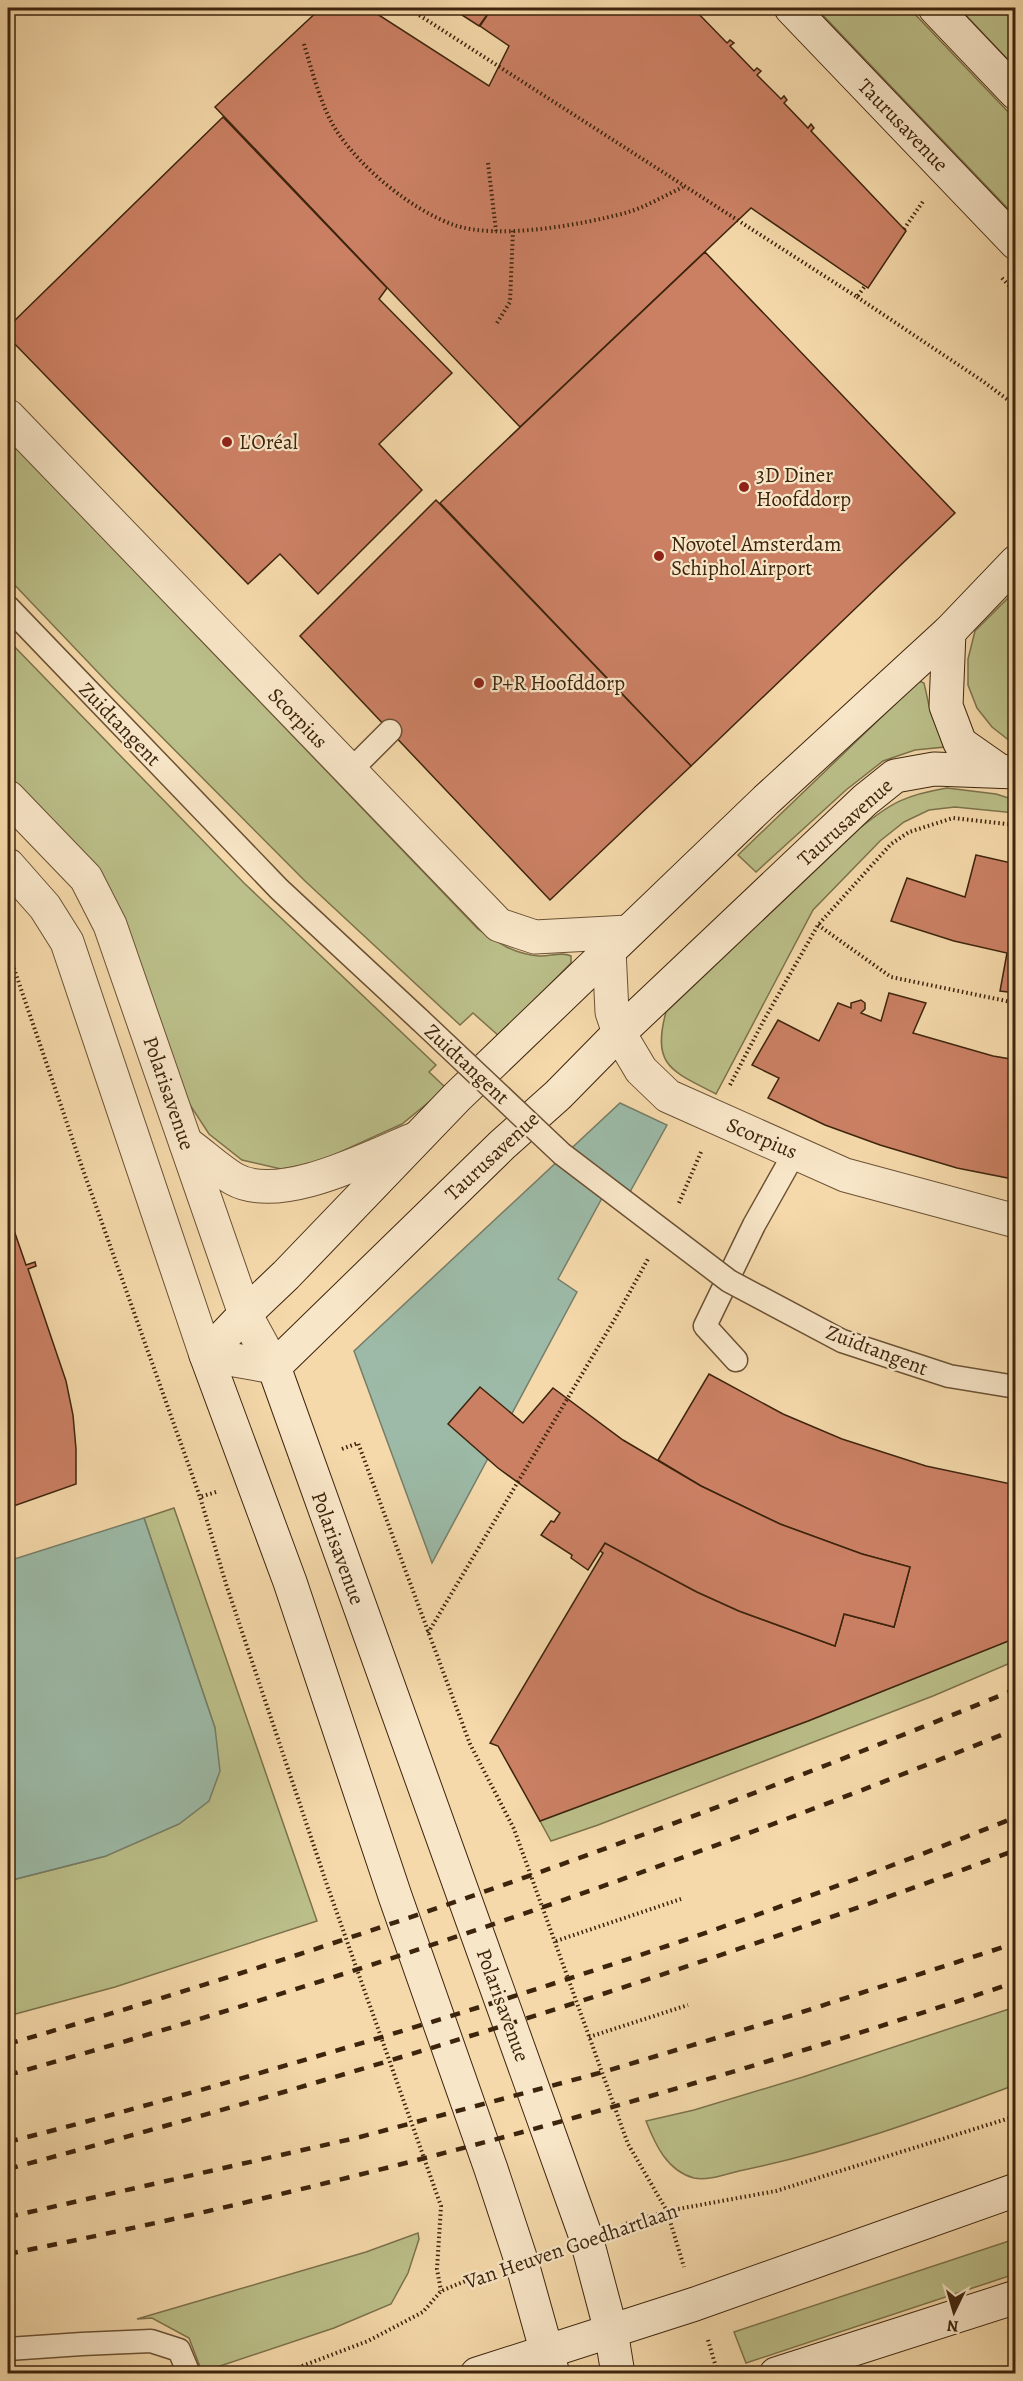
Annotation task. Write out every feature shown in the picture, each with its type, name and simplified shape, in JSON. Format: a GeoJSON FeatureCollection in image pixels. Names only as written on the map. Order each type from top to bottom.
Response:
{"type":"FeatureCollection","features":[{"type":"Feature","properties":{"kind":"main road","name":"Taurusavenue"},"geometry":{"type":"LineString","coordinates":[[791,8],[1016,243]]}},
{"type":"Feature","properties":{"kind":"main road"},"geometry":{"type":"LineString","coordinates":[[935,8],[1016,93]]}},
{"type":"Feature","properties":{"kind":"main road","name":"Scorpius"},"geometry":{"type":"LineString","coordinates":[[8,417],[499,925],[534,937],[618,941],[612,1012],[619,1033],[640,1070],[668,1096],[850,1176],[1016,1221]]}},
{"type":"Feature","properties":{"kind":"main road"},"geometry":{"type":"LineString","coordinates":[[206,1354],[286,1275],[417,1138],[618,941],[766,800],[949,632],[1016,562]]}},
{"type":"Feature","properties":{"kind":"main road"},"geometry":{"type":"LineString","coordinates":[[949,632],[946,706],[960,743],[1010,776]]}},
{"type":"Feature","properties":{"kind":"main road","name":"Taurusavenue"},"geometry":{"type":"LineString","coordinates":[[274,1367],[502,1145],[558,1095],[619,1033],[865,800],[895,776],[934,769],[1010,776]]}},
{"type":"Feature","properties":{"kind":"main road","name":"Polarisavenue"},"geometry":{"type":"LineString","coordinates":[[8,797],[86,878],[110,925],[245,1314],[274,1367],[586,2237],[610,2331],[618,2373]]}},
{"type":"Feature","properties":{"kind":"main road"},"geometry":{"type":"LineString","coordinates":[[8,865],[45,907],[67,942],[206,1354],[290,1582],[395,1896],[491,2169],[521,2260],[550,2362]]}},
{"type":"Feature","properties":{"kind":"main road"},"geometry":{"type":"LineString","coordinates":[[186,1143],[235,1179],[260,1186],[310,1181],[417,1138]]}},
{"type":"Feature","properties":{"kind":"main road"},"geometry":{"type":"LineString","coordinates":[[206,1354],[274,1367]]}},
{"type":"Feature","properties":{"kind":"main road"},"geometry":{"type":"LineString","coordinates":[[477,2373],[550,2362],[610,2331],[695,2304],[1016,2190]]}},
{"type":"Feature","properties":{"kind":"main road"},"geometry":{"type":"LineString","coordinates":[[776,2373],[1016,2297]]}},
{"type":"Feature","properties":{"kind":"lane","name":"Zuidtangent"},"geometry":{"type":"LineString","coordinates":[[8,607],[279,889],[562,1154],[729,1281],[842,1341],[949,1376],[1016,1387]]}},
{"type":"Feature","properties":{"kind":"lane"},"geometry":{"type":"LineString","coordinates":[[350,771],[390,731]]}},
{"type":"Feature","properties":{"kind":"lane"},"geometry":{"type":"LineString","coordinates":[[736,1360],[705,1326],[754,1226],[795,1152]]}},
{"type":"Feature","properties":{"kind":"lane"},"geometry":{"type":"LineString","coordinates":[[8,2349],[151,2342],[179,2350],[189,2373]]}},
{"type":"Feature","properties":{"kind":"path"},"geometry":{"type":"LineString","coordinates":[[408,8],[857,297],[1016,406]]}},
{"type":"Feature","properties":{"kind":"path"},"geometry":{"type":"LineString","coordinates":[[304,44],[315,82],[337,132],[371,173],[413,204],[455,225],[496,231],[544,229],[626,213],[683,187]]}},
{"type":"Feature","properties":{"kind":"path"},"geometry":{"type":"LineString","coordinates":[[488,163],[496,231]]}},
{"type":"Feature","properties":{"kind":"path"},"geometry":{"type":"LineString","coordinates":[[904,229],[927,197]]}},
{"type":"Feature","properties":{"kind":"path"},"geometry":{"type":"LineString","coordinates":[[497,323],[510,302],[513,230]]}},
{"type":"Feature","properties":{"kind":"path"},"geometry":{"type":"LineString","coordinates":[[857,297],[865,286]]}},
{"type":"Feature","properties":{"kind":"path"},"geometry":{"type":"LineString","coordinates":[[678,1204],[714,1118],[764,1020],[818,925],[891,844],[909,832],[953,818],[1016,825]]}},
{"type":"Feature","properties":{"kind":"path"},"geometry":{"type":"LineString","coordinates":[[818,925],[891,977],[1016,1003]]}},
{"type":"Feature","properties":{"kind":"path"},"geometry":{"type":"LineString","coordinates":[[8,951],[81,1167],[200,1497]]}},
{"type":"Feature","properties":{"kind":"path"},"geometry":{"type":"LineString","coordinates":[[650,1256],[428,1633],[470,1744],[514,1829],[628,2144],[667,2211]]}},
{"type":"Feature","properties":{"kind":"path"},"geometry":{"type":"LineString","coordinates":[[556,1941],[681,1899]]}},
{"type":"Feature","properties":{"kind":"path"},"geometry":{"type":"LineString","coordinates":[[589,2037],[688,2005]]}},
{"type":"Feature","properties":{"kind":"path","name":"Van Heuven Goedhartlaan"},"geometry":{"type":"LineString","coordinates":[[586,2237],[667,2211],[776,2192],[1016,2115]]}},
{"type":"Feature","properties":{"kind":"path","name":"Van Heuven Goedhartlaan"},"geometry":{"type":"LineString","coordinates":[[281,2373],[368,2341],[423,2312],[441,2291],[521,2260]]}},
{"type":"Feature","properties":{"kind":"green space"},"geometry":{"type":"Polygon","coordinates":[[[816,8],[909,8],[1015,119],[1015,216],[816,8]]]}},
{"type":"Feature","properties":{"kind":"green space"},"geometry":{"type":"Polygon","coordinates":[[[959,8],[1010,8],[1015,13],[1015,67],[959,8]]]}},
{"type":"Feature","properties":{"kind":"green space"},"geometry":{"type":"Polygon","coordinates":[[[8,439],[478,929],[499,943],[522,953],[539,956],[564,954],[571,956],[571,963],[499,1036],[473,1013],[460,1025],[305,881],[111,686],[8,578],[8,439]]]}},
{"type":"Feature","properties":{"kind":"green space"},"geometry":{"type":"Polygon","coordinates":[[[1015,591],[1016,724],[1010,730],[1015,734],[1015,745],[992,727],[977,708],[968,685],[968,659],[975,631],[1015,591]]]}},
{"type":"Feature","properties":{"kind":"green space"},"geometry":{"type":"Polygon","coordinates":[[[8,640],[244,883],[436,1065],[429,1072],[446,1088],[402,1124],[316,1163],[281,1169],[242,1160],[209,1134],[177,1085],[115,911],[8,784],[8,640]]]}},
{"type":"Feature","properties":{"kind":"green space"},"geometry":{"type":"Polygon","coordinates":[[[919,681],[924,683],[930,710],[945,747],[915,750],[883,761],[846,790],[756,872],[738,855],[919,681]]]}},
{"type":"Feature","properties":{"kind":"green space"},"geometry":{"type":"Polygon","coordinates":[[[947,788],[996,794],[1015,800],[1015,813],[955,807],[929,810],[904,822],[880,841],[813,910],[716,1094],[688,1079],[669,1065],[661,1045],[666,1012],[860,828],[900,801],[947,788]]]}},
{"type":"Feature","properties":{"kind":"green space"},"geometry":{"type":"Polygon","coordinates":[[[174,1508],[317,1921],[115,1987],[8,2016],[8,1881],[106,1856],[215,1728],[144,1518],[174,1508]]]}},
{"type":"Feature","properties":{"kind":"green space"},"geometry":{"type":"Polygon","coordinates":[[[1015,1638],[1015,1661],[933,1696],[551,1841],[540,1821],[808,1721],[1015,1638]]]}},
{"type":"Feature","properties":{"kind":"green space"},"geometry":{"type":"Polygon","coordinates":[[[1015,2007],[1015,2085],[844,2144],[717,2177],[699,2179],[685,2174],[669,2163],[658,2147],[646,2121],[694,2110],[803,2077],[1015,2007]]]}},
{"type":"Feature","properties":{"kind":"green space"},"geometry":{"type":"Polygon","coordinates":[[[418,2233],[419,2239],[408,2273],[391,2304],[334,2328],[202,2372],[189,2338],[152,2318],[137,2319],[366,2252],[418,2233]]]}},
{"type":"Feature","properties":{"kind":"green space"},"geometry":{"type":"Polygon","coordinates":[[[1015,2239],[1015,2274],[746,2363],[734,2332],[1015,2239]]]}},
{"type":"Feature","properties":{"kind":"shaded area"},"geometry":{"type":"Polygon","coordinates":[[[620,1103],[667,1125],[626,1199],[607,1189],[558,1279],[577,1292],[432,1563],[354,1351],[620,1103]]]}},
{"type":"Feature","properties":{"kind":"shaded area"},"geometry":{"type":"Polygon","coordinates":[[[144,1518],[215,1728],[220,1771],[209,1801],[179,1824],[106,1856],[8,1881],[8,1561],[144,1518]]]}},
{"type":"Feature","properties":{"kind":"building"},"geometry":{"type":"Polygon","coordinates":[[[321,8],[368,8],[489,86],[509,46],[480,26],[492,8],[693,8],[727,43],[730,40],[734,43],[730,46],[754,71],[757,68],[761,71],[757,75],[781,99],[784,96],[787,100],[784,103],[808,128],[811,124],[814,128],[811,131],[906,231],[868,288],[751,208],[520,427],[215,107],[321,8]]]}},
{"type":"Feature","properties":{"kind":"building"},"geometry":{"type":"Polygon","coordinates":[[[451,8],[492,8],[479,26],[451,8]]]}},
{"type":"Feature","properties":{"kind":"building"},"geometry":{"type":"Polygon","coordinates":[[[223,117],[387,288],[379,299],[452,373],[379,444],[422,490],[318,594],[280,554],[248,584],[8,337],[8,327],[223,117]]]}},
{"type":"Feature","properties":{"kind":"building"},"geometry":{"type":"Polygon","coordinates":[[[705,252],[955,513],[691,766],[440,503],[705,252]]]}},
{"type":"Feature","properties":{"kind":"building","name":"P+R Hoofddorp"},"geometry":{"type":"Polygon","coordinates":[[[436,500],[691,766],[550,900],[300,636],[436,500]]]}},
{"type":"Feature","properties":{"kind":"building"},"geometry":{"type":"Polygon","coordinates":[[[976,855],[1016,864],[1016,993],[1000,991],[1007,953],[954,941],[891,921],[907,878],[965,897],[976,855]]]}},
{"type":"Feature","properties":{"kind":"building"},"geometry":{"type":"Polygon","coordinates":[[[889,993],[926,1003],[913,1033],[993,1056],[1016,1060],[1016,1164],[1013,1179],[957,1168],[880,1145],[825,1125],[768,1098],[779,1078],[752,1065],[778,1020],[819,1041],[838,1003],[851,1008],[851,1003],[861,1000],[865,1003],[865,1009],[861,1013],[881,1021],[889,993]]]}},
{"type":"Feature","properties":{"kind":"building"},"geometry":{"type":"Polygon","coordinates":[[[8,1213],[26,1265],[35,1262],[36,1266],[28,1269],[66,1381],[73,1415],[76,1484],[8,1508],[8,1213]]]}},
{"type":"Feature","properties":{"kind":"building"},"geometry":{"type":"Polygon","coordinates":[[[709,1374],[783,1414],[842,1439],[926,1466],[1016,1485],[1016,1638],[808,1721],[540,1821],[498,1746],[490,1743],[603,1553],[600,1551],[605,1543],[697,1592],[739,1611],[835,1646],[844,1614],[894,1627],[910,1567],[862,1554],[780,1524],[701,1486],[658,1460],[709,1374]]]}},
{"type":"Feature","properties":{"kind":"building"},"geometry":{"type":"Polygon","coordinates":[[[480,1387],[523,1423],[553,1388],[623,1440],[701,1486],[780,1524],[862,1554],[910,1567],[894,1627],[844,1614],[835,1646],[739,1611],[697,1592],[605,1543],[588,1570],[571,1558],[572,1555],[541,1535],[560,1513],[498,1468],[448,1424],[480,1387]]]}},
{"type":"Feature","properties":{"kind":"railway"},"geometry":{"type":"LineString","coordinates":[[8,2044],[263,1966],[516,1880],[767,1788],[1016,1689]]}},
{"type":"Feature","properties":{"kind":"railway"},"geometry":{"type":"LineString","coordinates":[[8,2075],[263,1999],[516,1916],[767,1826],[1016,1729]]}},
{"type":"Feature","properties":{"kind":"railway"},"geometry":{"type":"LineString","coordinates":[[8,2142],[236,2080],[534,1990],[777,1908],[1016,1817]]}},
{"type":"Feature","properties":{"kind":"railway"},"geometry":{"type":"LineString","coordinates":[[8,2169],[262,2098],[515,2022],[767,1939],[1016,1850]]}},
{"type":"Feature","properties":{"kind":"railway"},"geometry":{"type":"LineString","coordinates":[[8,2217],[360,2137],[603,2072],[793,2015],[1016,1943]]}},
{"type":"Feature","properties":{"kind":"railway"},"geometry":{"type":"LineString","coordinates":[[8,2254],[263,2198],[516,2134],[767,2061],[1016,1982]]}},
{"type":"Feature","properties":{"kind":"place","name":"L'Oréal"},"geometry":{"type":"Point","coordinates":[227,442]}},
{"type":"Feature","properties":{"kind":"place","name":"3D Diner Hoofddorp"},"geometry":{"type":"Point","coordinates":[744,487]}},
{"type":"Feature","properties":{"kind":"place","name":"Novotel Amsterdam Schiphol Airport"},"geometry":{"type":"Point","coordinates":[659,556]}},
{"type":"Feature","properties":{"kind":"place","name":"P+R Hoofddorp"},"geometry":{"type":"Point","coordinates":[479,683]}}]}
